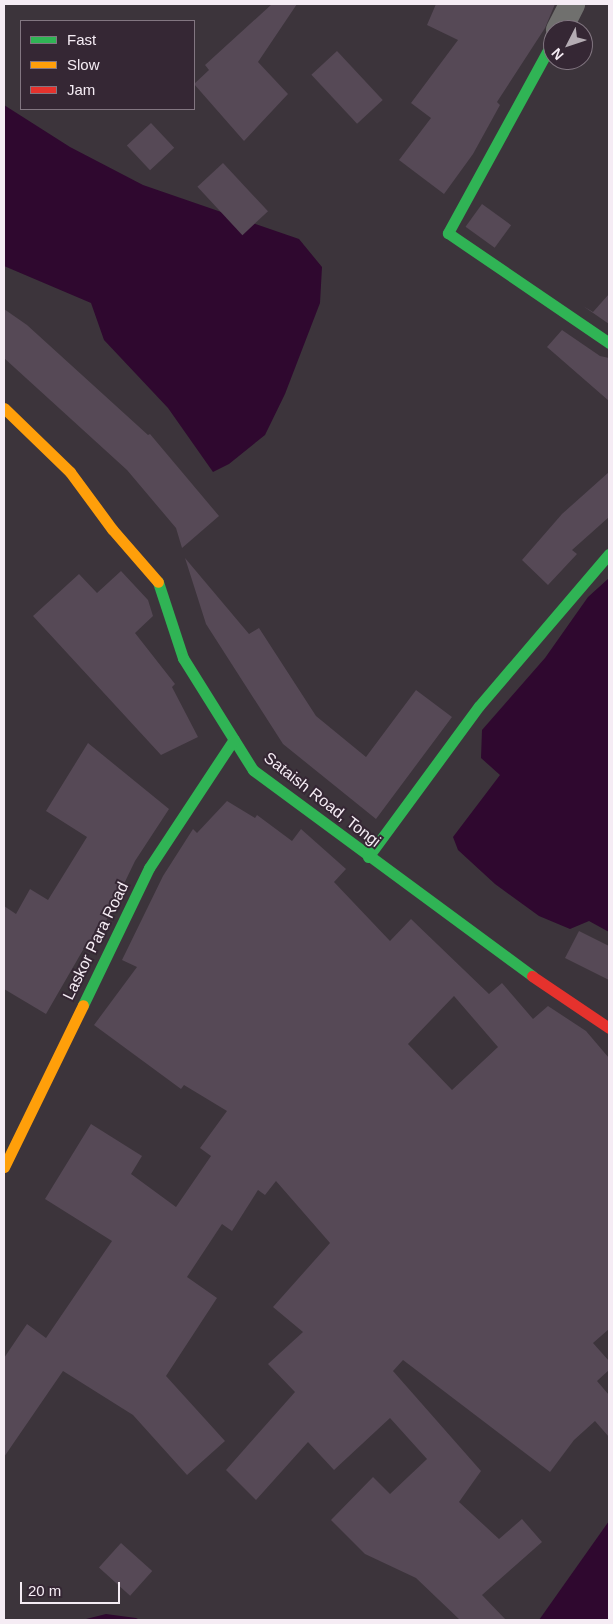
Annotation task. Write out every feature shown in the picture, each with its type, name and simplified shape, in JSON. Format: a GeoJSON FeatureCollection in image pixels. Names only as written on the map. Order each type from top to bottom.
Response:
{"type":"FeatureCollection","features":[{"type":"Feature","properties":{"kind":"street"},"geometry":{"type":"LineString","coordinates":[[564,20],[572,4]]}},
{"type":"Feature","properties":{"kind":"street"},"geometry":{"type":"LineString","coordinates":[[543,59],[448,233],[609,343]]}},
{"type":"Feature","properties":{"kind":"street","name":"Sataish Road, Tongi"},"geometry":{"type":"LineString","coordinates":[[4,408],[70,472],[112,529],[157,578],[183,658],[253,770],[502,956],[609,1028]]}},
{"type":"Feature","properties":{"kind":"street"},"geometry":{"type":"LineString","coordinates":[[368,857],[480,706],[609,554]]}},
{"type":"Feature","properties":{"kind":"street","name":"Laskor Para Road"},"geometry":{"type":"LineString","coordinates":[[4,1167],[149,868],[234,739]]}},
{"type":"Feature","properties":{"kind":"shaded area"},"geometry":{"type":"Polygon","coordinates":[[[4,105],[70,147],[143,185],[299,239],[322,267],[320,303],[285,394],[265,435],[229,464],[213,472],[168,408],[104,340],[91,303],[4,266],[4,105]]]}},
{"type":"Feature","properties":{"kind":"shaded area"},"geometry":{"type":"Polygon","coordinates":[[[609,578],[609,932],[589,921],[570,929],[539,916],[495,884],[458,850],[453,837],[500,775],[481,758],[482,730],[545,658],[588,597],[609,578]]]}},
{"type":"Feature","properties":{"kind":"shaded area"},"geometry":{"type":"Polygon","coordinates":[[[609,1521],[609,1620],[539,1620],[609,1521]]]}},
{"type":"Feature","properties":{"kind":"shaded area"},"geometry":{"type":"Polygon","coordinates":[[[106,1614],[136,1618],[140,1620],[82,1620],[106,1614]]]}},
{"type":"Feature","properties":{"kind":"building"},"geometry":{"type":"Polygon","coordinates":[[[272,4],[297,4],[258,62],[288,94],[244,141],[195,85],[209,70],[205,65],[272,4]]]}},
{"type":"Feature","properties":{"kind":"building"},"geometry":{"type":"Polygon","coordinates":[[[436,4],[555,4],[548,20],[543,20],[543,31],[497,102],[500,105],[473,154],[444,194],[399,160],[431,118],[411,103],[458,40],[427,25],[436,4]]]}},
{"type":"Feature","properties":{"kind":"building"},"geometry":{"type":"Polygon","coordinates":[[[337,51],[383,100],[357,124],[311,75],[337,51]]]}},
{"type":"Feature","properties":{"kind":"building"},"geometry":{"type":"Polygon","coordinates":[[[151,123],[174,148],[150,170],[127,146],[151,123]]]}},
{"type":"Feature","properties":{"kind":"building"},"geometry":{"type":"Polygon","coordinates":[[[223,163],[268,211],[242,235],[197,187],[223,163]]]}},
{"type":"Feature","properties":{"kind":"building"},"geometry":{"type":"Polygon","coordinates":[[[482,204],[511,225],[495,248],[466,227],[482,204]]]}},
{"type":"Feature","properties":{"kind":"building"},"geometry":{"type":"Polygon","coordinates":[[[609,294],[609,324],[583,306],[593,312],[609,294]]]}},
{"type":"Feature","properties":{"kind":"building"},"geometry":{"type":"Polygon","coordinates":[[[4,309],[27,325],[148,435],[150,434],[219,516],[182,548],[176,528],[127,470],[4,358],[4,309]]]}},
{"type":"Feature","properties":{"kind":"building"},"geometry":{"type":"Polygon","coordinates":[[[562,330],[600,356],[609,358],[609,401],[547,347],[562,330]]]}},
{"type":"Feature","properties":{"kind":"building"},"geometry":{"type":"Polygon","coordinates":[[[609,472],[609,517],[572,550],[577,554],[548,585],[522,560],[562,514],[609,472]]]}},
{"type":"Feature","properties":{"kind":"building"},"geometry":{"type":"Polygon","coordinates":[[[185,558],[249,634],[259,628],[316,716],[366,757],[416,690],[452,717],[376,819],[283,744],[206,624],[185,558]]]}},
{"type":"Feature","properties":{"kind":"building"},"geometry":{"type":"Polygon","coordinates":[[[121,571],[148,600],[153,616],[135,633],[175,684],[172,687],[198,737],[161,755],[33,616],[79,574],[97,593],[121,571]]]}},
{"type":"Feature","properties":{"kind":"building"},"geometry":{"type":"Polygon","coordinates":[[[88,743],[169,809],[135,861],[94,946],[87,943],[46,1014],[4,989],[4,906],[16,914],[30,889],[48,900],[87,837],[46,811],[88,743]]]}},
{"type":"Feature","properties":{"kind":"building"},"geometry":{"type":"Polygon","coordinates":[[[227,801],[255,818],[257,815],[292,841],[301,829],[346,869],[334,882],[390,941],[411,919],[489,994],[502,983],[533,1019],[548,1006],[586,1031],[609,1058],[609,1329],[593,1343],[609,1361],[609,1370],[597,1381],[609,1395],[609,1437],[595,1421],[574,1440],[550,1472],[403,1360],[393,1371],[481,1471],[459,1502],[499,1539],[522,1519],[542,1542],[482,1595],[506,1620],[460,1620],[416,1578],[365,1554],[331,1520],[373,1477],[390,1494],[427,1459],[390,1418],[334,1470],[308,1442],[256,1500],[226,1470],[295,1392],[268,1364],[303,1332],[273,1307],[330,1243],[276,1181],[265,1195],[258,1190],[232,1231],[222,1224],[187,1277],[217,1298],[166,1376],[225,1441],[187,1475],[133,1415],[63,1371],[4,1457],[4,1358],[27,1324],[46,1338],[112,1241],[45,1199],[91,1124],[142,1156],[131,1174],[176,1207],[211,1156],[200,1148],[227,1111],[184,1085],[181,1089],[94,1025],[137,967],[122,960],[163,876],[193,829],[197,833],[227,801]],[[454,996],[408,1044],[452,1090],[498,1047],[454,996]]]}},
{"type":"Feature","properties":{"kind":"building"},"geometry":{"type":"Polygon","coordinates":[[[579,931],[609,946],[609,980],[565,958],[579,931]]]}},
{"type":"Feature","properties":{"kind":"building"},"geometry":{"type":"Polygon","coordinates":[[[121,1543],[152,1571],[130,1596],[99,1568],[121,1543]]]}},
{"type":"Feature","properties":{"kind":"traffic: fast"},"geometry":{"type":"LineString","coordinates":[[543,59],[448,233],[609,343]]}},
{"type":"Feature","properties":{"kind":"traffic: fast"},"geometry":{"type":"LineString","coordinates":[[368,857],[479,706],[609,554]]}},
{"type":"Feature","properties":{"kind":"traffic: fast"},"geometry":{"type":"LineString","coordinates":[[158,582],[183,658],[253,770],[532,976]]}},
{"type":"Feature","properties":{"kind":"traffic: fast"},"geometry":{"type":"LineString","coordinates":[[83,1005],[149,868],[234,739]]}},
{"type":"Feature","properties":{"kind":"traffic: slow"},"geometry":{"type":"LineString","coordinates":[[4,408],[70,472],[112,529],[158,582]]}},
{"type":"Feature","properties":{"kind":"traffic: slow"},"geometry":{"type":"LineString","coordinates":[[4,1167],[83,1005]]}},
{"type":"Feature","properties":{"kind":"traffic: jam"},"geometry":{"type":"LineString","coordinates":[[532,976],[609,1028]]}}]}
